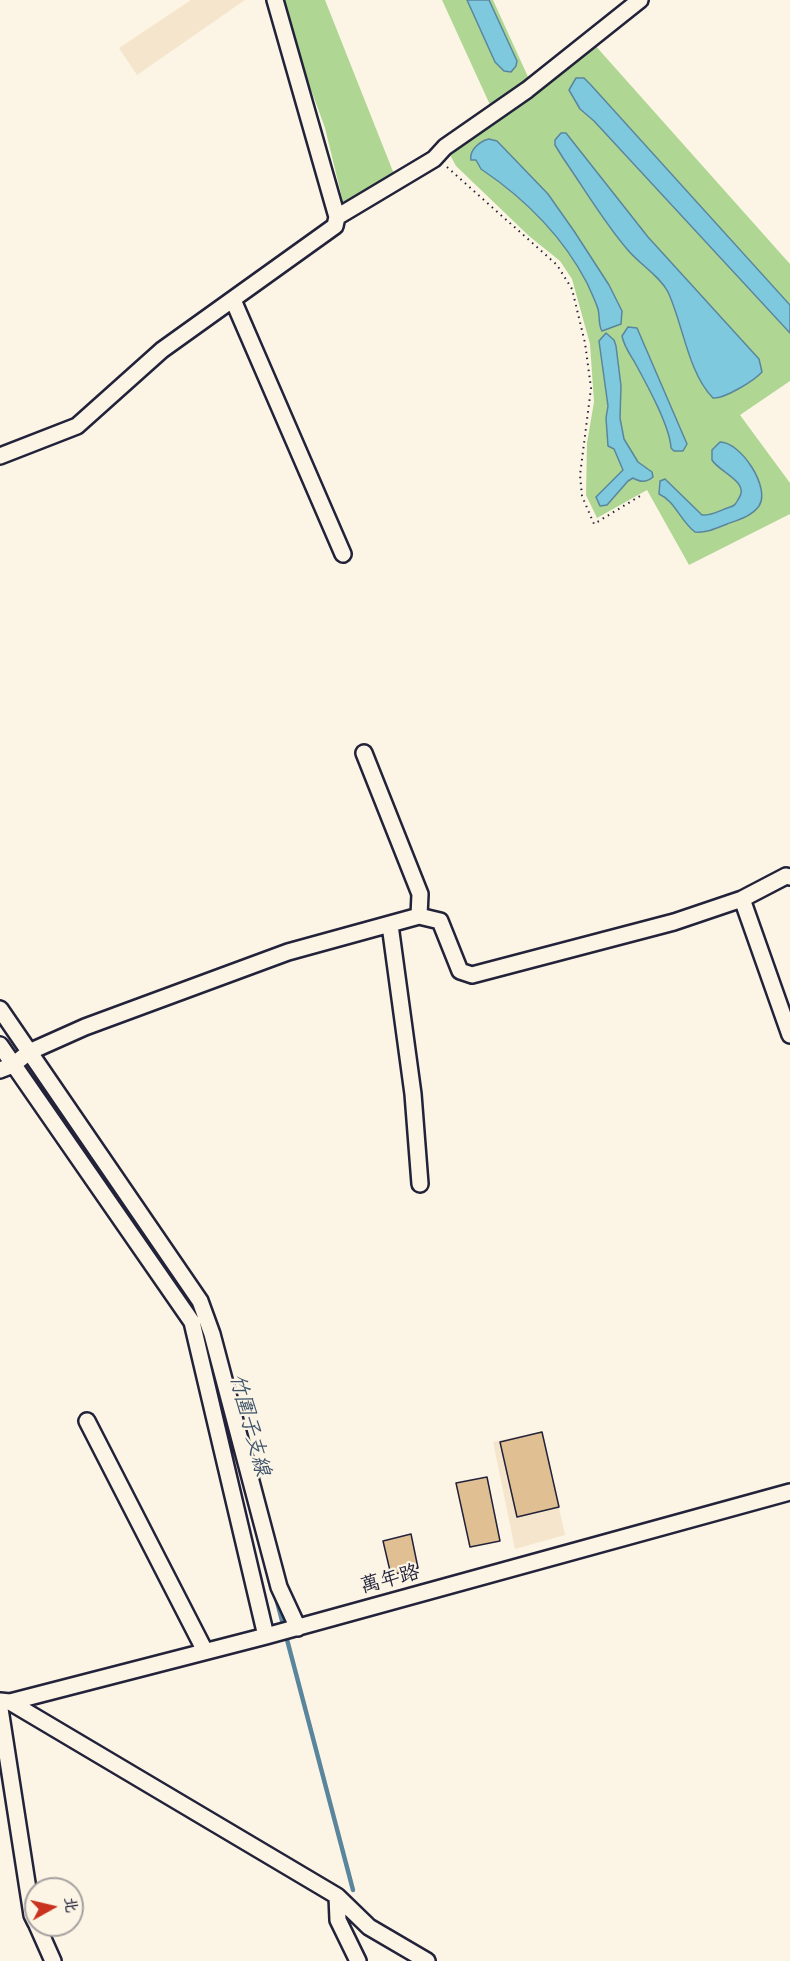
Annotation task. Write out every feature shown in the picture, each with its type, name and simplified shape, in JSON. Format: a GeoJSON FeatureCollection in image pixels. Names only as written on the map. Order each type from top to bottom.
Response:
{"type":"FeatureCollection","features":[{"type":"Feature","properties":{"kind":"street"},"geometry":{"type":"LineString","coordinates":[[0,456],[77,426],[162,350],[335,226],[337,217],[275,0]]}},
{"type":"Feature","properties":{"kind":"street"},"geometry":{"type":"LineString","coordinates":[[337,217],[436,156],[445,147],[527,90],[640,0]]}},
{"type":"Feature","properties":{"kind":"street"},"geometry":{"type":"LineString","coordinates":[[233,300],[343,554]]}},
{"type":"Feature","properties":{"kind":"street"},"geometry":{"type":"LineString","coordinates":[[364,753],[420,894],[419,916]]}},
{"type":"Feature","properties":{"kind":"street"},"geometry":{"type":"LineString","coordinates":[[7,1067],[29,1052],[86,1027],[288,952],[390,926],[419,916],[440,921],[460,971],[472,975],[674,922],[742,899],[786,876],[790,877]]}},
{"type":"Feature","properties":{"kind":"street"},"geometry":{"type":"LineString","coordinates":[[742,899],[790,1035]]}},
{"type":"Feature","properties":{"kind":"street"},"geometry":{"type":"LineString","coordinates":[[390,926],[413,1094],[420,1184]]}},
{"type":"Feature","properties":{"kind":"street"},"geometry":{"type":"LineString","coordinates":[[0,1009],[200,1301],[212,1334],[279,1587],[298,1628]]}},
{"type":"Feature","properties":{"kind":"street"},"geometry":{"type":"LineString","coordinates":[[0,1045],[7,1067],[192,1322],[266,1636]]}},
{"type":"Feature","properties":{"kind":"street"},"geometry":{"type":"LineString","coordinates":[[87,1421],[205,1652]]}},
{"type":"Feature","properties":{"kind":"street","name":"萬年路"},"geometry":{"type":"LineString","coordinates":[[3,1704],[298,1628],[790,1492]]}},
{"type":"Feature","properties":{"kind":"street"},"geometry":{"type":"LineString","coordinates":[[3,1704],[337,1896],[369,1927],[427,1961]]}},
{"type":"Feature","properties":{"kind":"street"},"geometry":{"type":"LineString","coordinates":[[3,1704],[27,1877]]}},
{"type":"Feature","properties":{"kind":"street"},"geometry":{"type":"LineString","coordinates":[[337,1896],[338,1920],[358,1961]]}},
{"type":"Feature","properties":{"kind":"street"},"geometry":{"type":"LineString","coordinates":[[42,1937],[53,1961]]}},
{"type":"Feature","properties":{"kind":"path"},"geometry":{"type":"LineString","coordinates":[[436,156],[556,265],[572,289],[585,343],[591,388],[580,475],[582,496],[594,524],[640,496]]}},
{"type":"Feature","properties":{"kind":"shaded area"},"geometry":{"type":"Polygon","coordinates":[[[191,0],[245,0],[137,75],[119,48],[191,0]]]}},
{"type":"Feature","properties":{"kind":"shaded area"},"geometry":{"type":"Polygon","coordinates":[[[542,1431],[565,1535],[515,1549],[493,1442],[542,1431]]]}},
{"type":"Feature","properties":{"kind":"green space"},"geometry":{"type":"Polygon","coordinates":[[[282,0],[325,0],[394,174],[344,206],[325,128],[297,51],[282,0]]]}},
{"type":"Feature","properties":{"kind":"green space"},"geometry":{"type":"Polygon","coordinates":[[[442,0],[493,0],[529,79],[491,107],[442,0]]]}},
{"type":"Feature","properties":{"kind":"green space"},"geometry":{"type":"Polygon","coordinates":[[[593,43],[790,264],[790,381],[740,415],[790,483],[790,514],[689,565],[647,490],[597,518],[586,495],[587,443],[594,402],[590,344],[572,279],[560,261],[529,236],[456,166],[448,151],[593,43]]]}},
{"type":"Feature","properties":{"kind":"water"},"geometry":{"type":"Polygon","coordinates":[[[467,0],[489,0],[517,61],[511,72],[504,71],[495,62],[467,0]]]}},
{"type":"Feature","properties":{"kind":"water"},"geometry":{"type":"Polygon","coordinates":[[[576,78],[584,78],[590,84],[790,305],[790,333],[594,121],[580,109],[569,90],[576,78]]]}},
{"type":"Feature","properties":{"kind":"water"},"geometry":{"type":"Polygon","coordinates":[[[561,133],[566,133],[648,237],[759,359],[762,372],[758,376],[739,389],[713,398],[705,388],[692,362],[668,292],[627,249],[594,204],[555,145],[555,140],[561,133]]]}},
{"type":"Feature","properties":{"kind":"water"},"geometry":{"type":"Polygon","coordinates":[[[489,139],[497,141],[548,194],[609,285],[622,311],[621,324],[602,331],[598,309],[587,283],[554,234],[527,206],[481,169],[476,160],[471,160],[476,146],[489,139]]]}},
{"type":"Feature","properties":{"kind":"water"},"geometry":{"type":"Polygon","coordinates":[[[628,327],[637,328],[687,444],[683,451],[674,451],[671,448],[657,404],[625,346],[622,336],[628,327]]]}},
{"type":"Feature","properties":{"kind":"water"},"geometry":{"type":"Polygon","coordinates":[[[606,333],[614,340],[616,346],[621,386],[620,418],[624,439],[638,462],[652,472],[653,477],[643,481],[633,478],[607,505],[600,506],[596,497],[623,470],[614,449],[608,446],[606,418],[608,406],[599,341],[606,333]]]}},
{"type":"Feature","properties":{"kind":"water"},"geometry":{"type":"Polygon","coordinates":[[[720,442],[737,449],[752,467],[761,488],[762,498],[759,506],[744,517],[712,530],[695,532],[669,501],[659,494],[660,481],[665,479],[702,515],[713,514],[733,506],[741,492],[740,487],[712,460],[712,450],[720,442]]]}},
{"type":"Feature","properties":{"kind":"building"},"geometry":{"type":"Polygon","coordinates":[[[542,1432],[559,1507],[517,1517],[500,1442],[542,1432]]]}},
{"type":"Feature","properties":{"kind":"building"},"geometry":{"type":"Polygon","coordinates":[[[487,1477],[500,1541],[470,1547],[456,1483],[487,1477]]]}},
{"type":"Feature","properties":{"kind":"building"},"geometry":{"type":"Polygon","coordinates":[[[411,1534],[418,1568],[391,1575],[383,1541],[411,1534]]]}},
{"type":"Feature","properties":{"kind":"waterway","name":"竹圍子支線"},"geometry":{"type":"LineString","coordinates":[[275,1594],[353,1890]]}}]}
